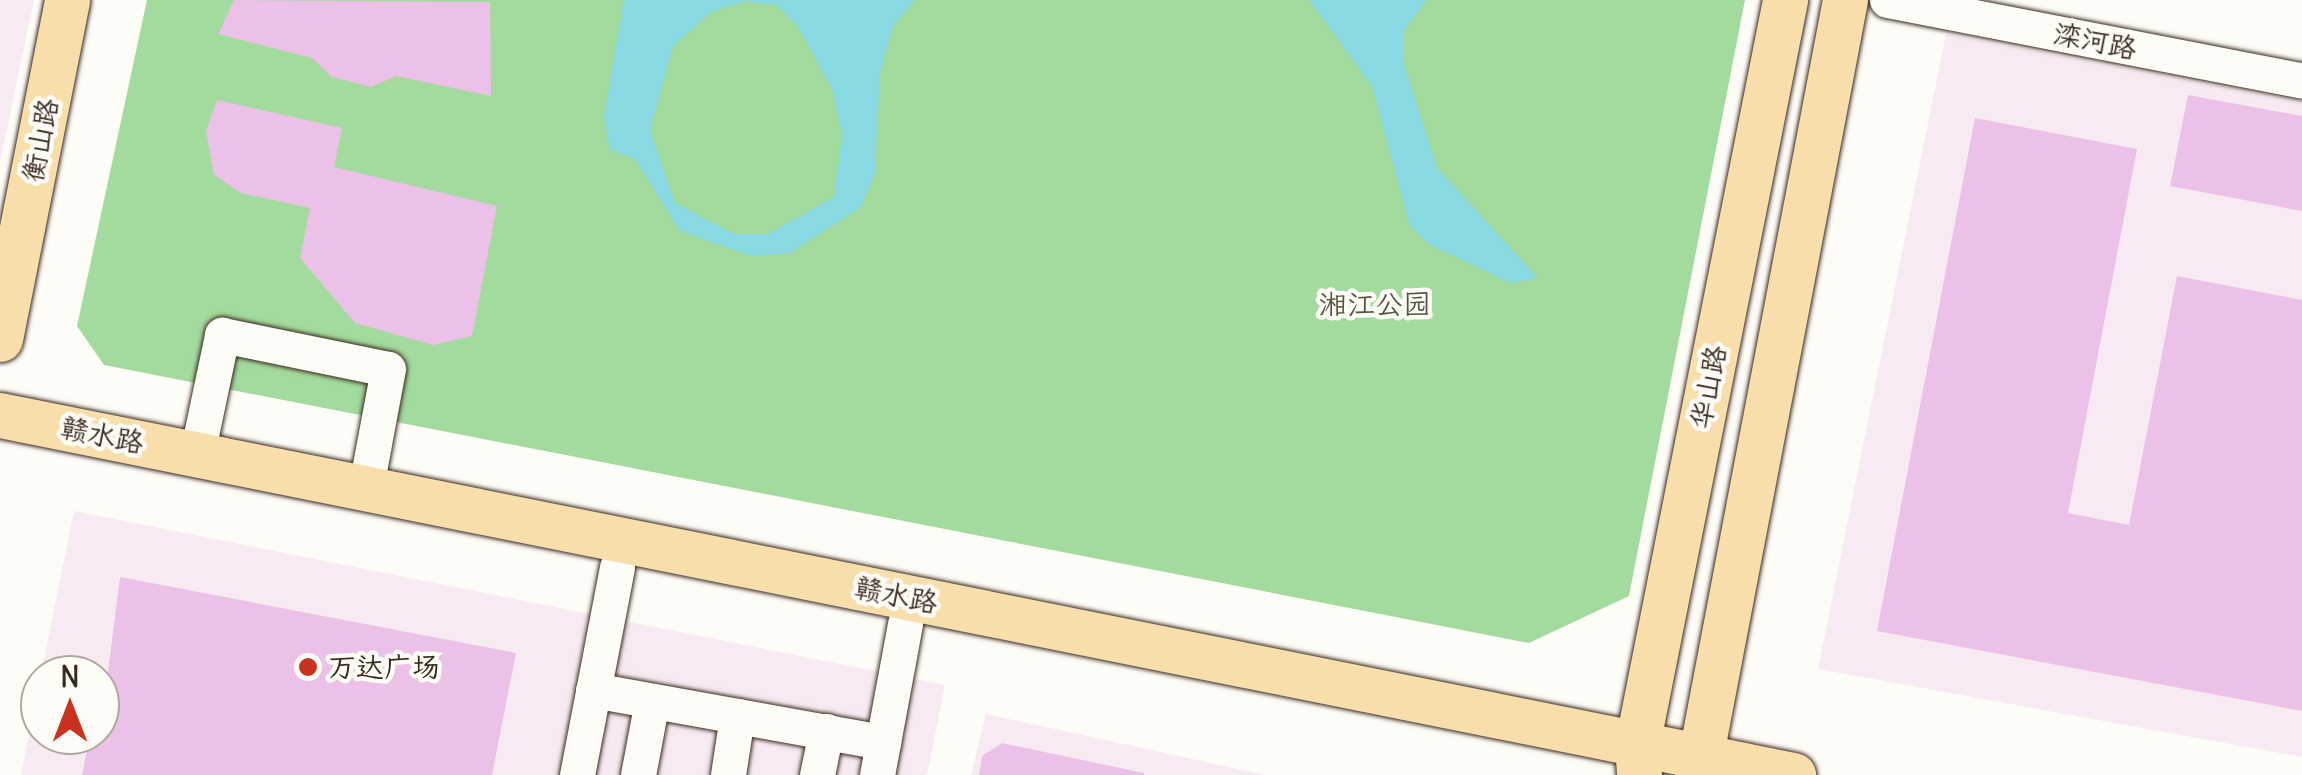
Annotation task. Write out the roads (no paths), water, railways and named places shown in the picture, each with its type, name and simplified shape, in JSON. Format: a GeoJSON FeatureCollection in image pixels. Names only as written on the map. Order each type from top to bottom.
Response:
{"type":"FeatureCollection","features":[{"type":"Feature","properties":{"kind":"main road","name":"衡山路"},"geometry":{"type":"LineString","coordinates":[[0,339],[67,0]]}},
{"type":"Feature","properties":{"kind":"main road","name":"华山路"},"geometry":{"type":"LineString","coordinates":[[1665,765],[1785,0]]}},
{"type":"Feature","properties":{"kind":"main road"},"geometry":{"type":"LineString","coordinates":[[1665,765],[1845,0]]}},
{"type":"Feature","properties":{"kind":"main road","name":"赣水路"},"geometry":{"type":"LineString","coordinates":[[0,415],[366,487],[1665,765]]}},
{"type":"Feature","properties":{"kind":"main road","name":"赣水路"},"geometry":{"type":"LineString","coordinates":[[0,446],[905,624],[1665,765],[1792,775]]}},
{"type":"Feature","properties":{"kind":"street","name":"滦河路"},"geometry":{"type":"LineString","coordinates":[[1887,0],[2302,81]]}},
{"type":"Feature","properties":{"kind":"street"},"geometry":{"type":"LineString","coordinates":[[197,454],[222,335],[388,370],[366,487]]}},
{"type":"Feature","properties":{"kind":"street"},"geometry":{"type":"LineString","coordinates":[[577,775],[617,567]]}},
{"type":"Feature","properties":{"kind":"street"},"geometry":{"type":"LineString","coordinates":[[593,690],[826,732],[880,758],[905,624]]}},
{"type":"Feature","properties":{"kind":"street"},"geometry":{"type":"LineString","coordinates":[[638,775],[652,700]]}},
{"type":"Feature","properties":{"kind":"street"},"geometry":{"type":"LineString","coordinates":[[728,775],[738,716]]}},
{"type":"Feature","properties":{"kind":"street"},"geometry":{"type":"LineString","coordinates":[[817,775],[826,732]]}},
{"type":"Feature","properties":{"kind":"water"},"geometry":{"type":"Polygon","coordinates":[[[624,0],[915,0],[893,26],[880,73],[875,173],[861,207],[790,253],[751,256],[680,231],[635,159],[610,150],[604,116],[624,0]],[[745,1],[711,12],[673,46],[650,130],[675,203],[734,234],[768,234],[834,197],[842,136],[832,89],[797,25],[776,5],[745,1]]]}},
{"type":"Feature","properties":{"kind":"water"},"geometry":{"type":"Polygon","coordinates":[[[1309,0],[1427,0],[1403,32],[1403,60],[1437,168],[1538,278],[1511,283],[1430,245],[1410,226],[1372,86],[1309,0]]]}},
{"type":"Feature","properties":{"kind":"place","name":"万达广场"},"geometry":{"type":"Point","coordinates":[308,667]}},
{"type":"Feature","properties":{"kind":"park label","name":"湘江公园"},"geometry":{"type":"Point","coordinates":[1375,304]}}]}
